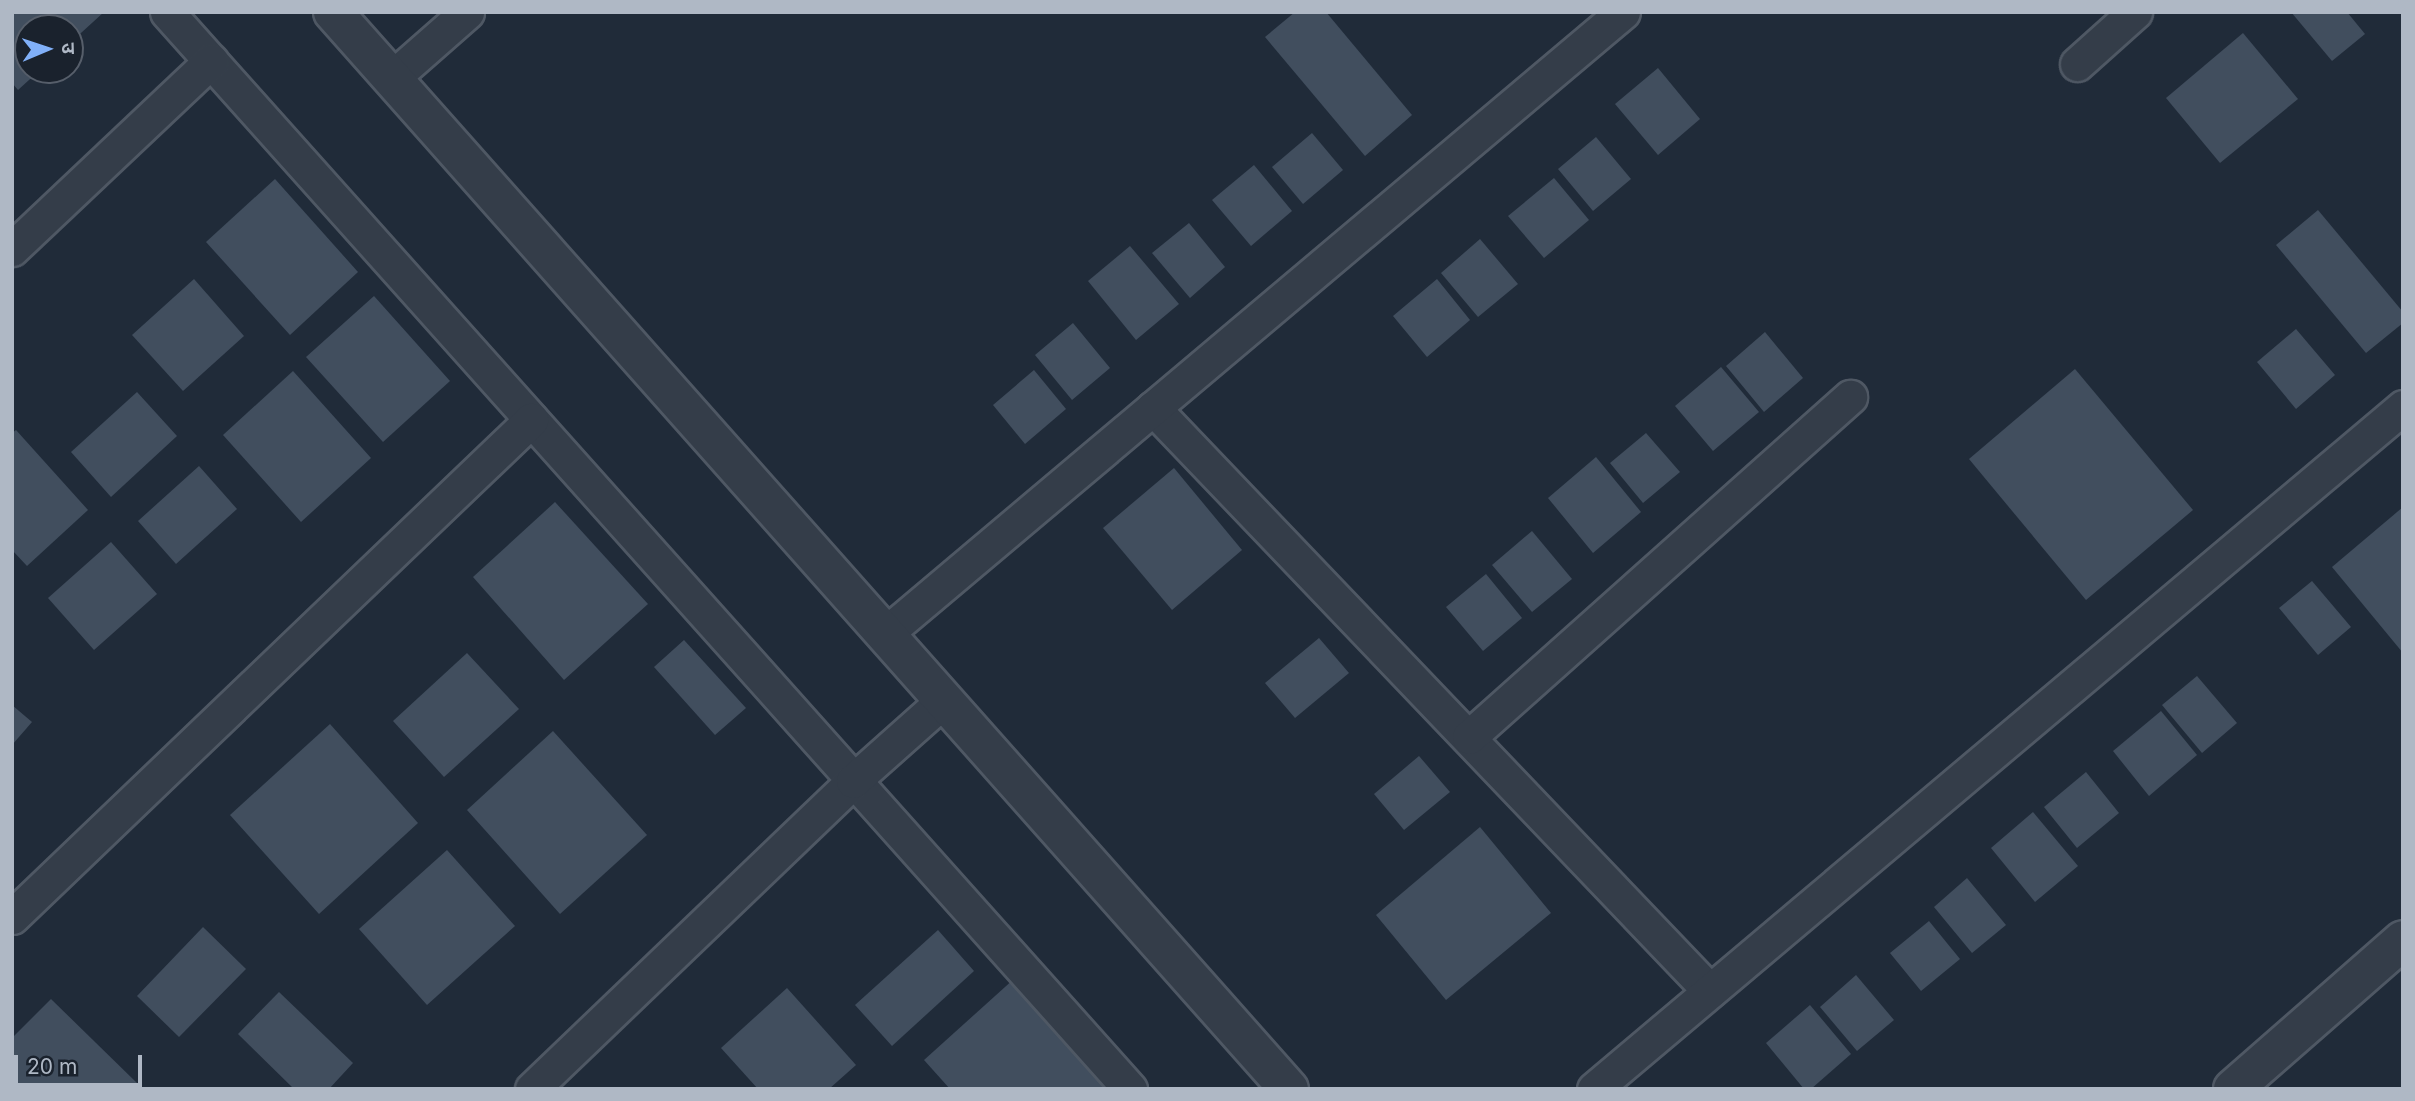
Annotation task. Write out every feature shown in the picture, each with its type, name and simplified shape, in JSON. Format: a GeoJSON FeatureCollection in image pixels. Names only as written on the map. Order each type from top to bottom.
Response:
{"type":"FeatureCollection","features":[{"type":"Feature","properties":{"kind":"street"},"geometry":{"type":"LineString","coordinates":[[167,12],[1130,1089]]}},
{"type":"Feature","properties":{"kind":"street"},"geometry":{"type":"LineString","coordinates":[[333,12],[1289,1089]]}},
{"type":"Feature","properties":{"kind":"street"},"geometry":{"type":"LineString","coordinates":[[392,78],[467,12]]}},
{"type":"Feature","properties":{"kind":"street"},"geometry":{"type":"LineString","coordinates":[[885,634],[1623,12]]}},
{"type":"Feature","properties":{"kind":"street"},"geometry":{"type":"LineString","coordinates":[[2077,64],[2135,12]]}},
{"type":"Feature","properties":{"kind":"street"},"geometry":{"type":"LineString","coordinates":[[12,249],[211,61]]}},
{"type":"Feature","properties":{"kind":"street"},"geometry":{"type":"LineString","coordinates":[[1469,737],[1850,397]]}},
{"type":"Feature","properties":{"kind":"street"},"geometry":{"type":"LineString","coordinates":[[1594,1089],[2403,407]]}},
{"type":"Feature","properties":{"kind":"street"},"geometry":{"type":"LineString","coordinates":[[1153,408],[1710,990]]}},
{"type":"Feature","properties":{"kind":"street"},"geometry":{"type":"LineString","coordinates":[[12,917],[531,420]]}},
{"type":"Feature","properties":{"kind":"street"},"geometry":{"type":"LineString","coordinates":[[533,1089],[853,780],[944,700]]}},
{"type":"Feature","properties":{"kind":"street"},"geometry":{"type":"LineString","coordinates":[[2233,1089],[2403,940]]}},
{"type":"Feature","properties":{"kind":"building"},"geometry":{"type":"Polygon","coordinates":[[[12,12],[104,12],[84,30],[84,14],[14,14],[14,84],[25,84],[18,90],[12,83],[12,12]]]}},
{"type":"Feature","properties":{"kind":"building"},"geometry":{"type":"Polygon","coordinates":[[[1295,12],[1326,12],[1412,115],[1365,156],[1265,37],[1295,12]]]}},
{"type":"Feature","properties":{"kind":"building"},"geometry":{"type":"Polygon","coordinates":[[[2291,12],[2347,12],[2365,34],[2332,61],[2291,12]]]}},
{"type":"Feature","properties":{"kind":"building"},"geometry":{"type":"Polygon","coordinates":[[[2243,33],[2298,99],[2220,163],[2166,98],[2243,33]]]}},
{"type":"Feature","properties":{"kind":"building"},"geometry":{"type":"Polygon","coordinates":[[[1658,68],[1700,119],[1658,155],[1615,104],[1658,68]]]}},
{"type":"Feature","properties":{"kind":"building"},"geometry":{"type":"Polygon","coordinates":[[[1312,133],[1343,170],[1303,204],[1272,167],[1312,133]]]}},
{"type":"Feature","properties":{"kind":"building"},"geometry":{"type":"Polygon","coordinates":[[[1596,137],[1631,179],[1593,211],[1558,169],[1596,137]]]}},
{"type":"Feature","properties":{"kind":"building"},"geometry":{"type":"Polygon","coordinates":[[[1254,165],[1292,211],[1251,246],[1212,200],[1254,165]]]}},
{"type":"Feature","properties":{"kind":"building"},"geometry":{"type":"Polygon","coordinates":[[[1554,178],[1589,220],[1544,258],[1508,216],[1554,178]]]}},
{"type":"Feature","properties":{"kind":"building"},"geometry":{"type":"Polygon","coordinates":[[[275,179],[358,272],[290,335],[206,242],[275,179]]]}},
{"type":"Feature","properties":{"kind":"building"},"geometry":{"type":"Polygon","coordinates":[[[2318,210],[2403,312],[2403,323],[2366,353],[2276,245],[2318,210]]]}},
{"type":"Feature","properties":{"kind":"building"},"geometry":{"type":"Polygon","coordinates":[[[1189,223],[1225,267],[1190,298],[1152,253],[1189,223]]]}},
{"type":"Feature","properties":{"kind":"building"},"geometry":{"type":"Polygon","coordinates":[[[1480,239],[1518,284],[1478,317],[1441,273],[1480,239]]]}},
{"type":"Feature","properties":{"kind":"building"},"geometry":{"type":"Polygon","coordinates":[[[1130,246],[1179,304],[1136,340],[1088,281],[1130,246]]]}},
{"type":"Feature","properties":{"kind":"building"},"geometry":{"type":"Polygon","coordinates":[[[194,279],[244,336],[183,391],[132,335],[194,279]]]}},
{"type":"Feature","properties":{"kind":"building"},"geometry":{"type":"Polygon","coordinates":[[[1437,279],[1470,320],[1427,357],[1393,316],[1437,279]]]}},
{"type":"Feature","properties":{"kind":"building"},"geometry":{"type":"Polygon","coordinates":[[[374,296],[450,381],[383,442],[306,357],[374,296]]]}},
{"type":"Feature","properties":{"kind":"building"},"geometry":{"type":"Polygon","coordinates":[[[1073,323],[1110,368],[1072,400],[1035,355],[1073,323]]]}},
{"type":"Feature","properties":{"kind":"building"},"geometry":{"type":"Polygon","coordinates":[[[2296,329],[2335,375],[2296,409],[2257,362],[2296,329]]]}},
{"type":"Feature","properties":{"kind":"building"},"geometry":{"type":"Polygon","coordinates":[[[1765,332],[1803,378],[1764,412],[1726,366],[1765,332]]]}},
{"type":"Feature","properties":{"kind":"building"},"geometry":{"type":"Polygon","coordinates":[[[1721,367],[1759,412],[1713,451],[1675,406],[1721,367]]]}},
{"type":"Feature","properties":{"kind":"building"},"geometry":{"type":"Polygon","coordinates":[[[2075,369],[2193,510],[2086,600],[1969,459],[2075,369]]]}},
{"type":"Feature","properties":{"kind":"building"},"geometry":{"type":"Polygon","coordinates":[[[1034,370],[1066,409],[1025,444],[993,405],[1034,370]]]}},
{"type":"Feature","properties":{"kind":"building"},"geometry":{"type":"Polygon","coordinates":[[[293,371],[371,458],[301,522],[223,435],[293,371]]]}},
{"type":"Feature","properties":{"kind":"building"},"geometry":{"type":"Polygon","coordinates":[[[137,392],[177,436],[111,497],[71,452],[137,392]]]}},
{"type":"Feature","properties":{"kind":"building"},"geometry":{"type":"Polygon","coordinates":[[[16,430],[88,510],[27,566],[12,550],[12,433],[16,430]]]}},
{"type":"Feature","properties":{"kind":"building"},"geometry":{"type":"Polygon","coordinates":[[[1646,433],[1680,472],[1643,503],[1610,463],[1646,433]]]}},
{"type":"Feature","properties":{"kind":"building"},"geometry":{"type":"Polygon","coordinates":[[[1596,457],[1641,512],[1593,553],[1548,498],[1596,457]]]}},
{"type":"Feature","properties":{"kind":"building"},"geometry":{"type":"Polygon","coordinates":[[[199,466],[237,509],[176,564],[138,521],[199,466]]]}},
{"type":"Feature","properties":{"kind":"building"},"geometry":{"type":"Polygon","coordinates":[[[1174,468],[1242,550],[1172,610],[1103,528],[1174,468]]]}},
{"type":"Feature","properties":{"kind":"building"},"geometry":{"type":"Polygon","coordinates":[[[555,502],[648,604],[564,680],[473,577],[555,502]]]}},
{"type":"Feature","properties":{"kind":"building"},"geometry":{"type":"Polygon","coordinates":[[[2403,507],[2403,653],[2332,567],[2403,507]]]}},
{"type":"Feature","properties":{"kind":"building"},"geometry":{"type":"Polygon","coordinates":[[[1532,531],[1572,579],[1532,612],[1492,565],[1532,531]]]}},
{"type":"Feature","properties":{"kind":"building"},"geometry":{"type":"Polygon","coordinates":[[[111,542],[157,594],[94,650],[48,598],[111,542]]]}},
{"type":"Feature","properties":{"kind":"building"},"geometry":{"type":"Polygon","coordinates":[[[1486,574],[1522,618],[1483,651],[1446,607],[1486,574]]]}},
{"type":"Feature","properties":{"kind":"building"},"geometry":{"type":"Polygon","coordinates":[[[2312,581],[2351,627],[2318,655],[2279,608],[2312,581]]]}},
{"type":"Feature","properties":{"kind":"building"},"geometry":{"type":"Polygon","coordinates":[[[1319,638],[1349,673],[1295,718],[1265,683],[1319,638]]]}},
{"type":"Feature","properties":{"kind":"building"},"geometry":{"type":"Polygon","coordinates":[[[684,640],[746,708],[715,735],[654,667],[684,640]]]}},
{"type":"Feature","properties":{"kind":"building"},"geometry":{"type":"Polygon","coordinates":[[[467,653],[519,709],[444,777],[393,721],[467,653]]]}},
{"type":"Feature","properties":{"kind":"building"},"geometry":{"type":"Polygon","coordinates":[[[2197,676],[2237,723],[2202,753],[2162,705],[2197,676]]]}},
{"type":"Feature","properties":{"kind":"building"},"geometry":{"type":"Polygon","coordinates":[[[12,705],[32,722],[12,745],[12,705]]]}},
{"type":"Feature","properties":{"kind":"building"},"geometry":{"type":"Polygon","coordinates":[[[2161,711],[2197,755],[2149,796],[2113,751],[2161,711]]]}},
{"type":"Feature","properties":{"kind":"building"},"geometry":{"type":"Polygon","coordinates":[[[330,724],[418,823],[319,914],[230,815],[330,724]]]}},
{"type":"Feature","properties":{"kind":"building"},"geometry":{"type":"Polygon","coordinates":[[[553,731],[647,835],[560,914],[467,810],[553,731]]]}},
{"type":"Feature","properties":{"kind":"building"},"geometry":{"type":"Polygon","coordinates":[[[1419,756],[1450,792],[1404,830],[1374,794],[1419,756]]]}},
{"type":"Feature","properties":{"kind":"building"},"geometry":{"type":"Polygon","coordinates":[[[2086,772],[2119,813],[2077,848],[2044,807],[2086,772]]]}},
{"type":"Feature","properties":{"kind":"building"},"geometry":{"type":"Polygon","coordinates":[[[2033,812],[2078,866],[2035,902],[1991,848],[2033,812]]]}},
{"type":"Feature","properties":{"kind":"building"},"geometry":{"type":"Polygon","coordinates":[[[1480,827],[1551,913],[1446,1000],[1376,915],[1480,827]]]}},
{"type":"Feature","properties":{"kind":"building"},"geometry":{"type":"Polygon","coordinates":[[[447,850],[515,926],[427,1005],[359,929],[447,850]]]}},
{"type":"Feature","properties":{"kind":"building"},"geometry":{"type":"Polygon","coordinates":[[[1967,878],[2006,925],[1972,953],[1934,907],[1967,878]]]}},
{"type":"Feature","properties":{"kind":"building"},"geometry":{"type":"Polygon","coordinates":[[[1929,921],[1960,959],[1921,991],[1890,953],[1929,921]]]}},
{"type":"Feature","properties":{"kind":"building"},"geometry":{"type":"Polygon","coordinates":[[[203,927],[246,969],[179,1037],[137,996],[203,927]]]}},
{"type":"Feature","properties":{"kind":"building"},"geometry":{"type":"Polygon","coordinates":[[[938,930],[974,971],[892,1046],[855,1005],[938,930]]]}},
{"type":"Feature","properties":{"kind":"building"},"geometry":{"type":"Polygon","coordinates":[[[1856,975],[1894,1020],[1857,1051],[1820,1007],[1856,975]]]}},
{"type":"Feature","properties":{"kind":"building"},"geometry":{"type":"Polygon","coordinates":[[[1015,978],[1109,1084],[1104,1089],[950,1089],[924,1060],[1015,978]]]}},
{"type":"Feature","properties":{"kind":"building"},"geometry":{"type":"Polygon","coordinates":[[[787,988],[856,1065],[829,1089],[758,1089],[721,1048],[787,988]]]}},
{"type":"Feature","properties":{"kind":"building"},"geometry":{"type":"Polygon","coordinates":[[[279,992],[353,1063],[329,1089],[294,1089],[238,1034],[279,992]]]}},
{"type":"Feature","properties":{"kind":"building"},"geometry":{"type":"Polygon","coordinates":[[[51,999],[137,1083],[132,1089],[12,1089],[12,1038],[51,999]]]}},
{"type":"Feature","properties":{"kind":"building"},"geometry":{"type":"Polygon","coordinates":[[[1810,1005],[1851,1054],[1811,1089],[1804,1089],[1766,1043],[1810,1005]]]}}]}
